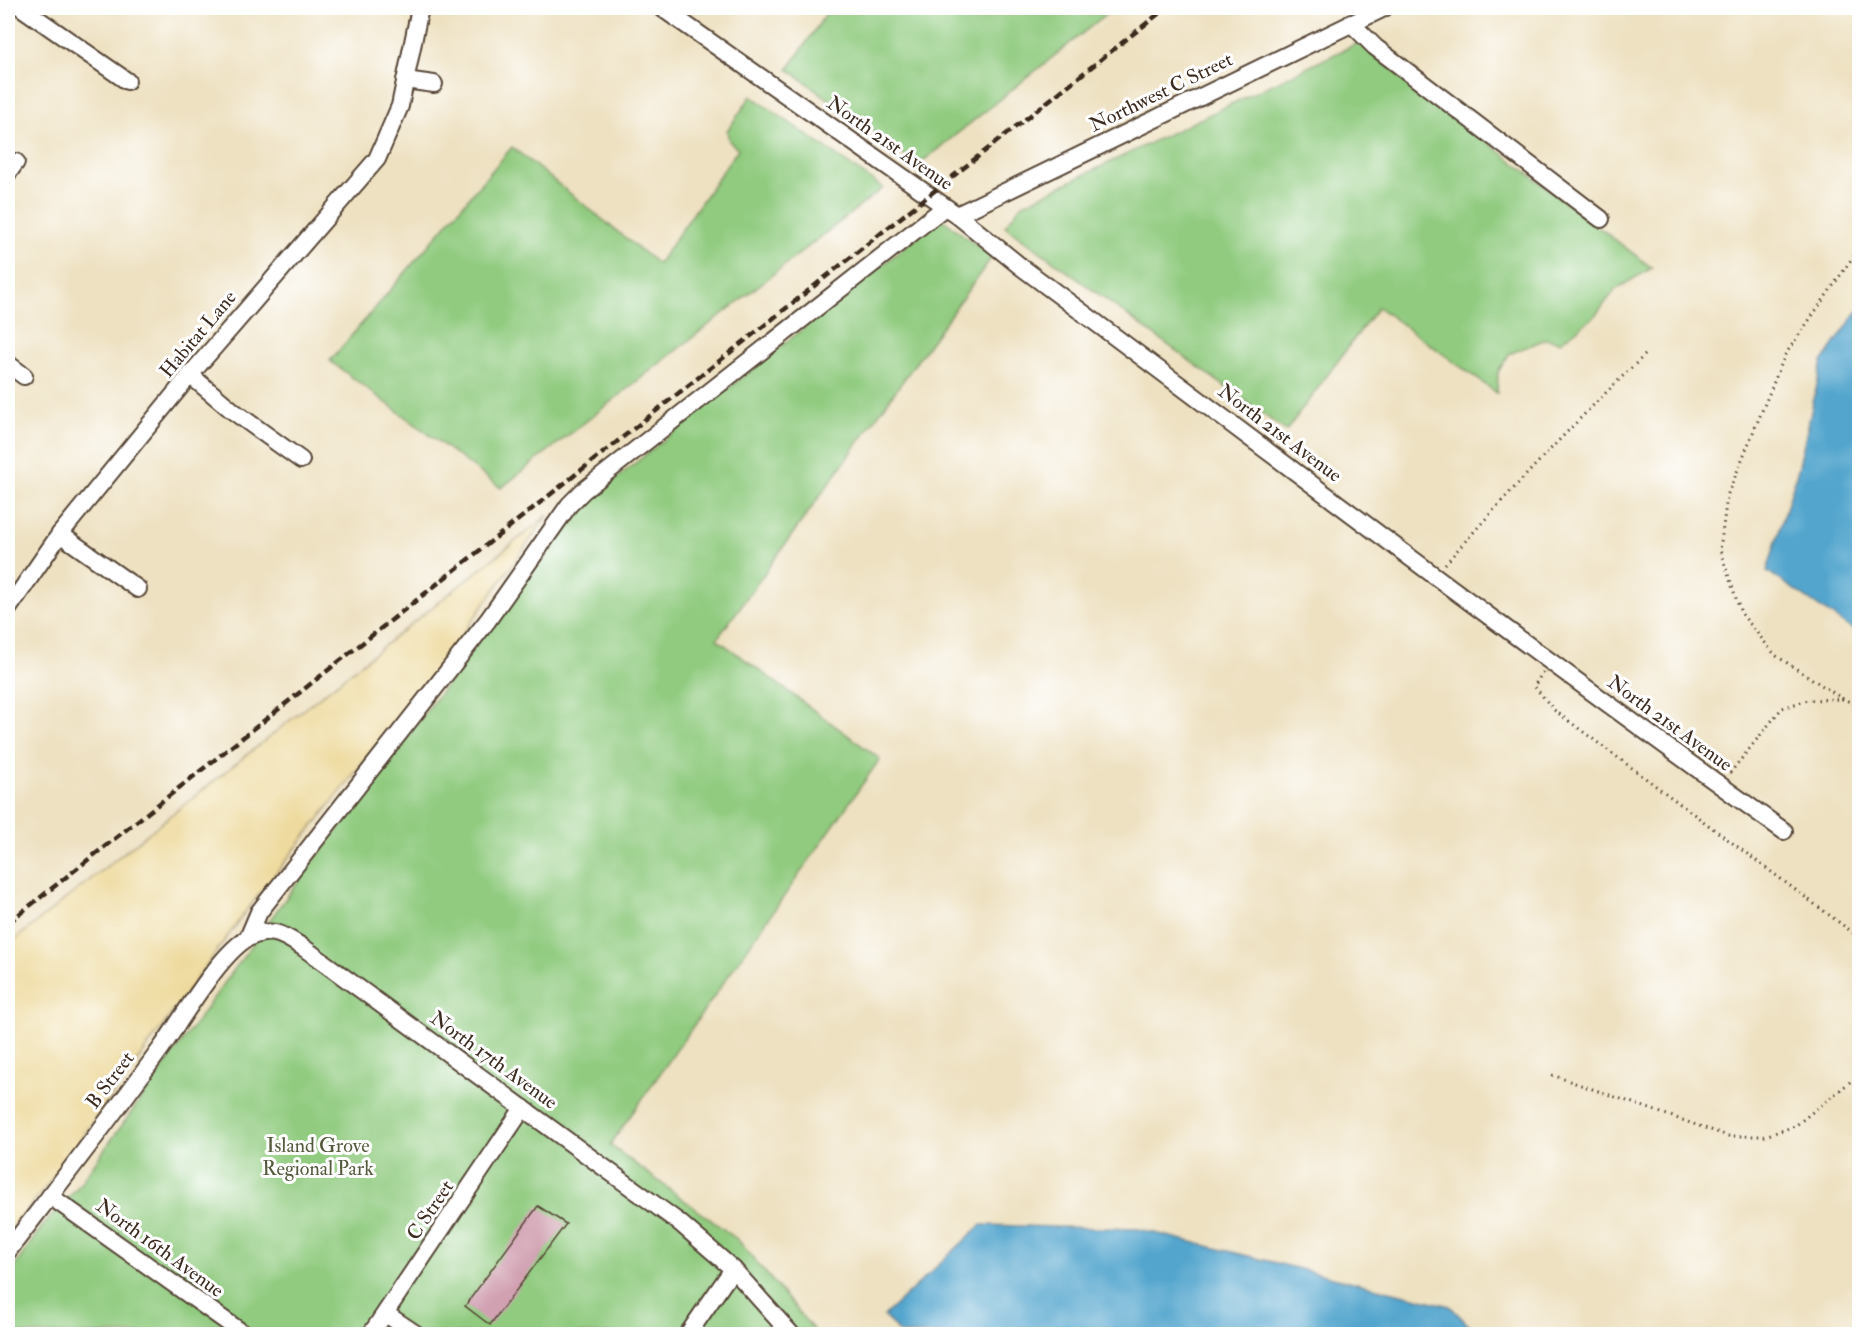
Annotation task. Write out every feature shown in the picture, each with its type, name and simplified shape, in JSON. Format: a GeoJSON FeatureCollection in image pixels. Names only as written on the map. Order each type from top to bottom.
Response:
{"type":"FeatureCollection","features":[{"type":"Feature","properties":{"kind":"street"},"geometry":{"type":"LineString","coordinates":[[22,8],[127,81]]}},
{"type":"Feature","properties":{"kind":"street","name":"Habitat Lane"},"geometry":{"type":"LineString","coordinates":[[8,609],[60,534],[190,375],[377,159],[400,106],[420,8]]}},
{"type":"Feature","properties":{"kind":"street","name":"North 21st Avenue"},"geometry":{"type":"LineString","coordinates":[[662,8],[951,211],[1020,266],[1550,661],[1784,831]]}},
{"type":"Feature","properties":{"kind":"street","name":"Northwest C Street"},"geometry":{"type":"LineString","coordinates":[[248,938],[259,912],[488,620],[569,505],[592,484],[951,211],[1384,8]]}},
{"type":"Feature","properties":{"kind":"street"},"geometry":{"type":"LineString","coordinates":[[1351,24],[1375,47],[1601,219]]}},
{"type":"Feature","properties":{"kind":"street"},"geometry":{"type":"LineString","coordinates":[[405,80],[434,84]]}},
{"type":"Feature","properties":{"kind":"street"},"geometry":{"type":"LineString","coordinates":[[8,364],[24,376]]}},
{"type":"Feature","properties":{"kind":"street"},"geometry":{"type":"LineString","coordinates":[[190,375],[232,411],[301,460]]}},
{"type":"Feature","properties":{"kind":"street"},"geometry":{"type":"LineString","coordinates":[[60,534],[138,590]]}},
{"type":"Feature","properties":{"kind":"street","name":"North 17th Avenue"},"geometry":{"type":"LineString","coordinates":[[248,938],[266,932],[278,932],[304,948],[634,1188],[707,1245],[733,1269],[791,1335]]}},
{"type":"Feature","properties":{"kind":"street","name":"B Street"},"geometry":{"type":"LineString","coordinates":[[8,1251],[229,954],[248,938]]}},
{"type":"Feature","properties":{"kind":"street","name":"C Street"},"geometry":{"type":"LineString","coordinates":[[371,1335],[523,1108]]}},
{"type":"Feature","properties":{"kind":"street","name":"North 16th Avenue"},"geometry":{"type":"LineString","coordinates":[[50,1196],[244,1335]]}},
{"type":"Feature","properties":{"kind":"street"},"geometry":{"type":"LineString","coordinates":[[688,1335],[733,1269]]}},
{"type":"Feature","properties":{"kind":"street"},"geometry":{"type":"LineString","coordinates":[[386,1314],[416,1335]]}},
{"type":"Feature","properties":{"kind":"path"},"geometry":{"type":"LineString","coordinates":[[1860,247],[1785,354],[1727,496],[1719,550],[1741,613],[1775,655],[1843,699],[1860,706]]}},
{"type":"Feature","properties":{"kind":"path"},"geometry":{"type":"LineString","coordinates":[[1435,575],[1546,453],[1647,353]]}},
{"type":"Feature","properties":{"kind":"path"},"geometry":{"type":"LineString","coordinates":[[1550,661],[1534,686],[1554,710],[1860,938]]}},
{"type":"Feature","properties":{"kind":"path"},"geometry":{"type":"LineString","coordinates":[[1720,785],[1782,708],[1808,700],[1843,699]]}},
{"type":"Feature","properties":{"kind":"path"},"geometry":{"type":"LineString","coordinates":[[1552,1075],[1728,1136],[1765,1137],[1795,1126],[1860,1074]]}},
{"type":"Feature","properties":{"kind":"green space"},"geometry":{"type":"Polygon","coordinates":[[[830,8],[1114,8],[918,165],[788,69],[830,8]]]}},
{"type":"Feature","properties":{"kind":"green space"},"geometry":{"type":"Polygon","coordinates":[[[1358,43],[1652,268],[1616,289],[1594,317],[1560,342],[1546,339],[1509,354],[1498,372],[1497,393],[1378,307],[1286,431],[1005,226],[1021,205],[1358,43]]]}},
{"type":"Feature","properties":{"kind":"green space"},"geometry":{"type":"Polygon","coordinates":[[[751,96],[883,188],[501,488],[330,361],[512,147],[658,264],[738,149],[729,141],[727,131],[751,96]]]}},
{"type":"Feature","properties":{"kind":"green space","name":"Island Grove Regional Park"},"geometry":{"type":"Polygon","coordinates":[[[941,218],[992,257],[717,639],[880,759],[610,1145],[738,1240],[817,1334],[8,1334],[8,1276],[41,1228],[76,1189],[277,910],[578,509],[941,218]]]}},
{"type":"Feature","properties":{"kind":"sand"},"geometry":{"type":"Polygon","coordinates":[[[548,515],[444,660],[243,915],[46,1187],[8,1232],[8,945],[548,515]]]}},
{"type":"Feature","properties":{"kind":"water"},"geometry":{"type":"Polygon","coordinates":[[[1859,309],[1859,634],[1767,571],[1799,466],[1822,362],[1859,309]]]}},
{"type":"Feature","properties":{"kind":"water"},"geometry":{"type":"Polygon","coordinates":[[[981,1225],[1139,1229],[1450,1306],[1477,1334],[901,1334],[884,1316],[981,1225]]]}},
{"type":"Feature","properties":{"kind":"building"},"geometry":{"type":"Polygon","coordinates":[[[538,1206],[566,1224],[490,1325],[465,1306],[538,1206]]]}},
{"type":"Feature","properties":{"kind":"railway"},"geometry":{"type":"LineString","coordinates":[[8,923],[1166,8]]}}]}
